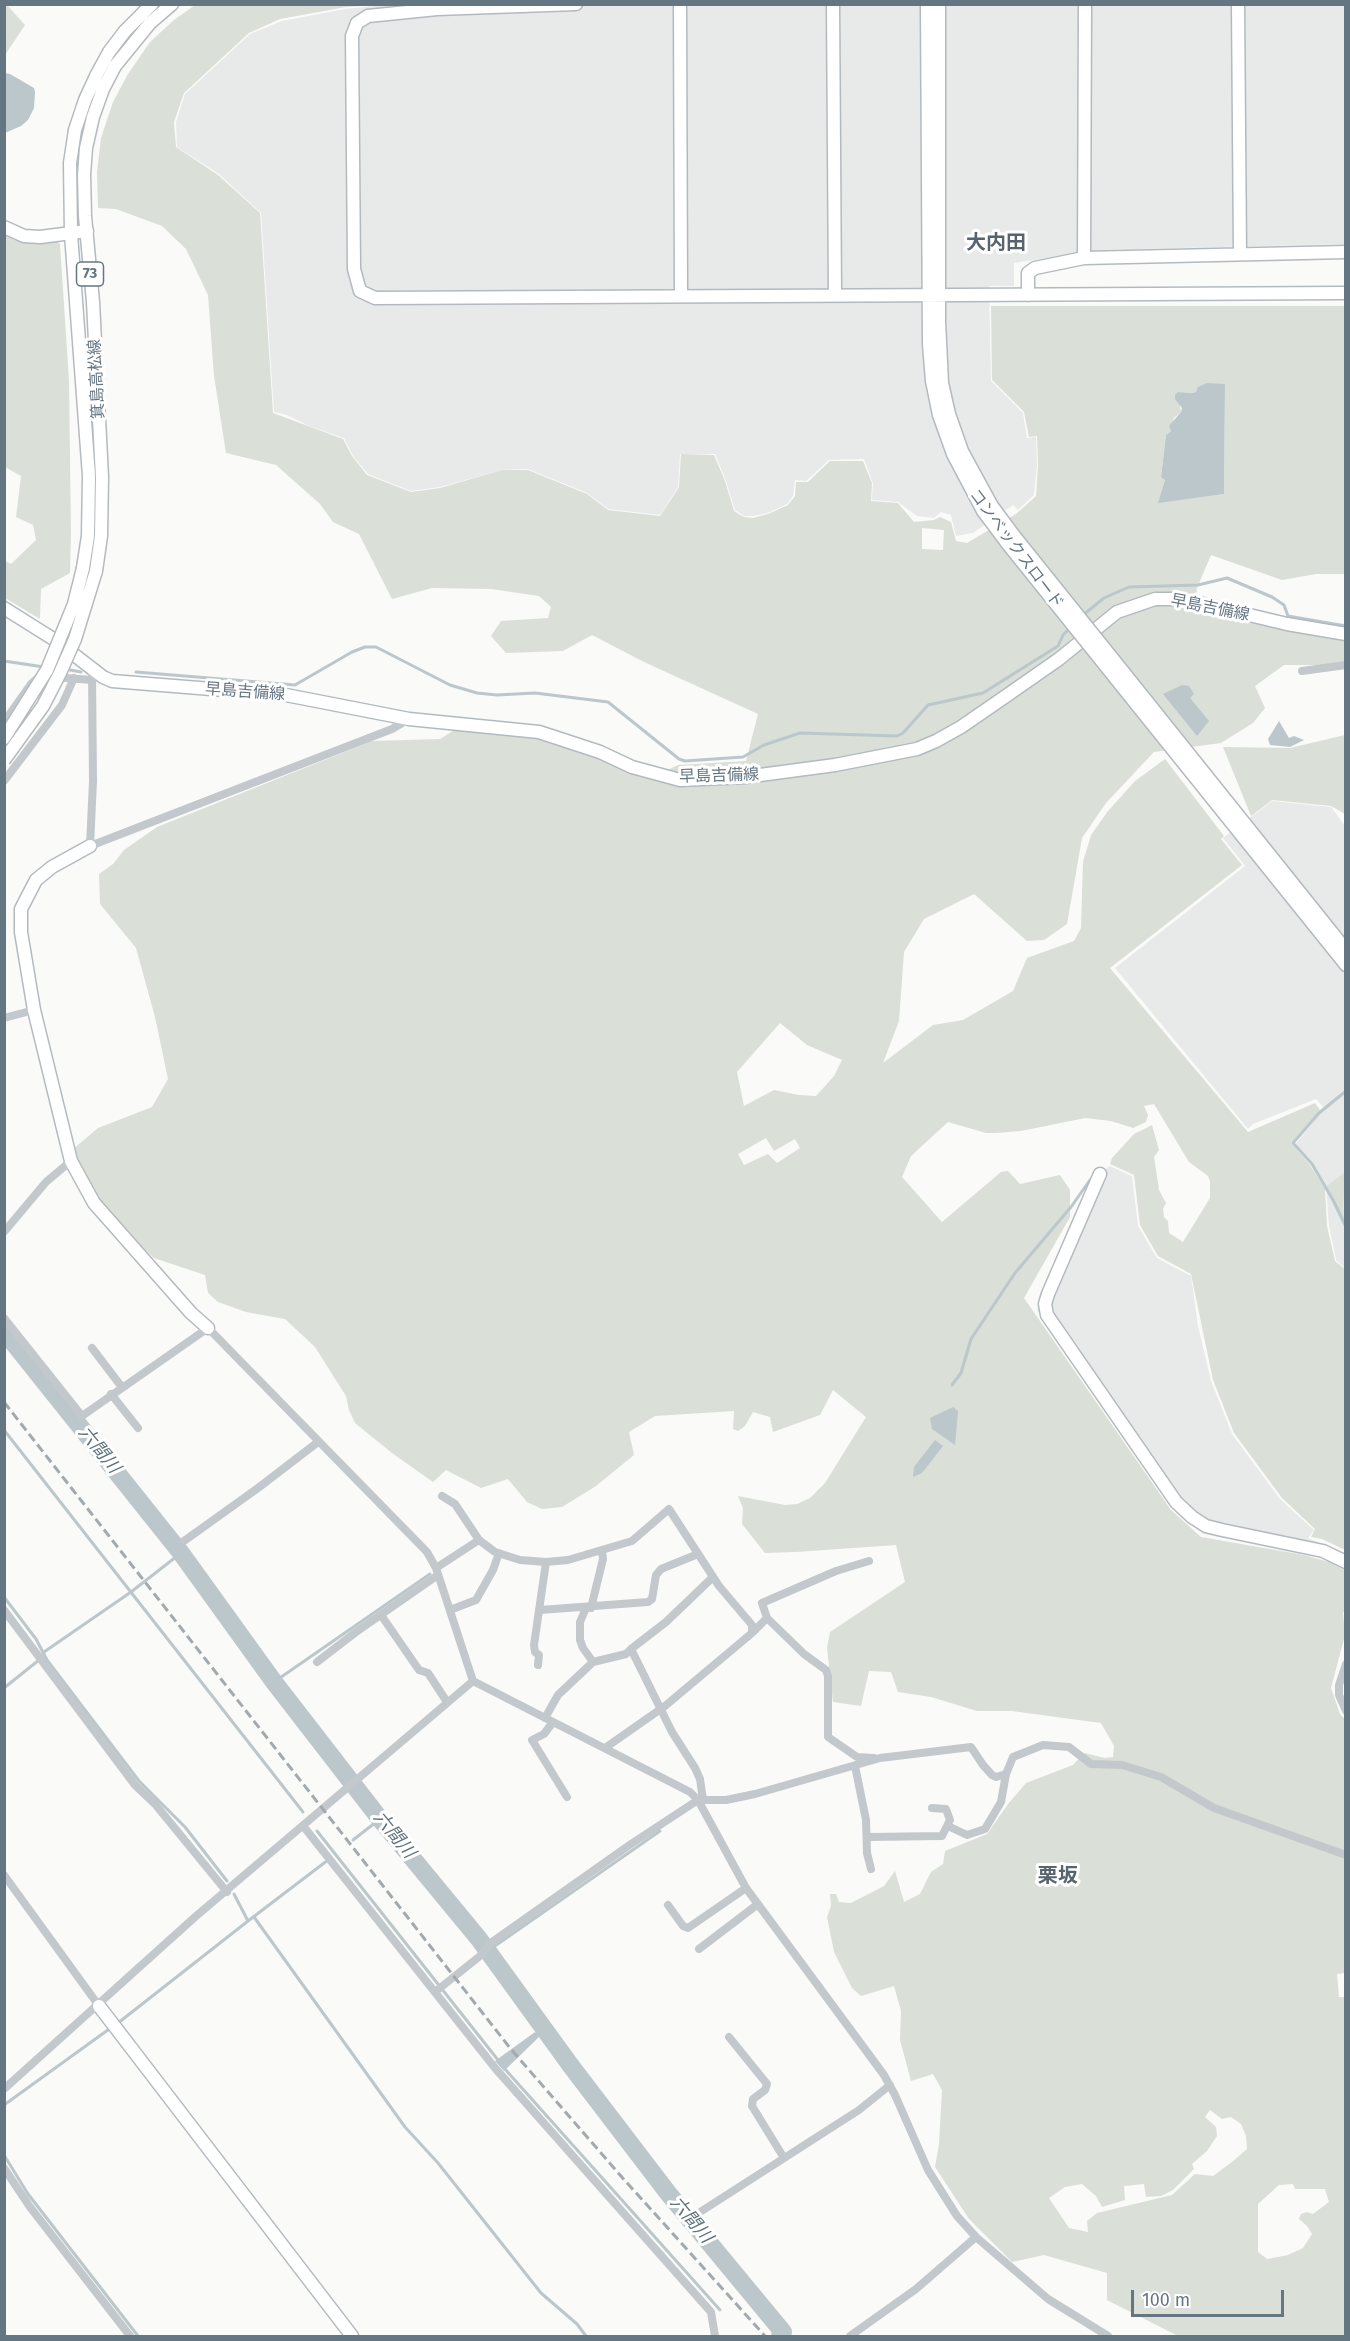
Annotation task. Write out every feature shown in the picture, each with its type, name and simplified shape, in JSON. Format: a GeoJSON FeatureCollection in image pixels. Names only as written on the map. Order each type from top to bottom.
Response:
{"type":"FeatureCollection","features":[{"type":"Feature","properties":{"kind":"street","name":"箕島高松線"},"geometry":{"type":"LineString","coordinates":[[4,738],[47,670],[74,604],[88,536],[89,476],[71,234],[70,163],[75,130],[85,100],[109,52],[152,4]]}},
{"type":"Feature","properties":{"kind":"street","name":"箕島高松線"},"geometry":{"type":"LineString","coordinates":[[4,760],[43,706],[75,639],[96,571],[101,536],[102,477],[84,175],[86,148],[100,99],[115,66],[150,23],[172,4]]}},
{"type":"Feature","properties":{"kind":"street"},"geometry":{"type":"LineString","coordinates":[[576,4],[437,9],[368,16],[357,23],[352,36],[354,269],[360,291],[375,298],[1346,293]]}},
{"type":"Feature","properties":{"kind":"street"},"geometry":{"type":"LineString","coordinates":[[680,4],[681,296]]}},
{"type":"Feature","properties":{"kind":"street"},"geometry":{"type":"LineString","coordinates":[[833,4],[835,295]]}},
{"type":"Feature","properties":{"kind":"street","name":"コンベックスロード"},"geometry":{"type":"LineString","coordinates":[[927,4],[934,295]]}},
{"type":"Feature","properties":{"kind":"street","name":"コンベックスロード"},"geometry":{"type":"LineString","coordinates":[[939,4],[934,295],[930,358],[934,392],[942,425],[967,484],[983,511],[1011,540],[1141,702],[1346,965]]}},
{"type":"Feature","properties":{"kind":"street"},"geometry":{"type":"LineString","coordinates":[[1084,258],[1085,4]]}},
{"type":"Feature","properties":{"kind":"street"},"geometry":{"type":"LineString","coordinates":[[1238,4],[1240,254]]}},
{"type":"Feature","properties":{"kind":"street"},"geometry":{"type":"LineString","coordinates":[[4,227],[24,236],[40,237],[87,231]]}},
{"type":"Feature","properties":{"kind":"street"},"geometry":{"type":"LineString","coordinates":[[1028,295],[1028,273],[1035,268],[1084,258],[1346,252]]}},
{"type":"Feature","properties":{"kind":"street","name":"早島吉備線"},"geometry":{"type":"LineString","coordinates":[[4,608],[55,640],[92,675],[112,681],[124,684],[286,695],[409,719],[539,732],[600,752],[632,767],[680,780],[745,777],[890,755],[936,741],[961,727],[1041,671],[1117,612],[1155,599],[1182,599],[1287,624],[1346,634]]}},
{"type":"Feature","properties":{"kind":"street"},"geometry":{"type":"LineString","coordinates":[[1302,671],[1346,665]]}},
{"type":"Feature","properties":{"kind":"street"},"geometry":{"type":"LineString","coordinates":[[4,722],[31,684],[40,676],[74,678],[92,675],[93,781],[90,846]]}},
{"type":"Feature","properties":{"kind":"street"},"geometry":{"type":"LineString","coordinates":[[4,781],[62,705],[74,678]]}},
{"type":"Feature","properties":{"kind":"street","name":"コンベックスロード"},"geometry":{"type":"LineString","coordinates":[[1141,702],[1346,950]]}},
{"type":"Feature","properties":{"kind":"street"},"geometry":{"type":"LineString","coordinates":[[409,719],[392,729],[90,846],[52,867],[36,880],[21,909],[21,932],[34,1010],[71,1161],[94,1203],[191,1313],[427,1552],[437,1571],[473,1681],[690,1792],[701,1800]]}},
{"type":"Feature","properties":{"kind":"street"},"geometry":{"type":"LineString","coordinates":[[4,1018],[34,1010]]}},
{"type":"Feature","properties":{"kind":"street"},"geometry":{"type":"LineString","coordinates":[[4,1232],[46,1182],[71,1161]]}},
{"type":"Feature","properties":{"kind":"street"},"geometry":{"type":"LineString","coordinates":[[1100,1174],[1048,1294],[1045,1304],[1047,1315],[1176,1502],[1198,1522],[1222,1530],[1323,1551],[1346,1562]]}},
{"type":"Feature","properties":{"kind":"street"},"geometry":{"type":"LineString","coordinates":[[4,1318],[82,1416],[121,1386],[208,1328]]}},
{"type":"Feature","properties":{"kind":"street"},"geometry":{"type":"LineString","coordinates":[[92,1348],[121,1386]]}},
{"type":"Feature","properties":{"kind":"street"},"geometry":{"type":"LineString","coordinates":[[111,1394],[138,1428]]}},
{"type":"Feature","properties":{"kind":"street"},"geometry":{"type":"LineString","coordinates":[[184,1540],[318,1442]]}},
{"type":"Feature","properties":{"kind":"street"},"geometry":{"type":"LineString","coordinates":[[442,1496],[455,1504],[479,1540],[499,1553],[520,1560],[546,1562],[568,1560],[632,1541],[669,1509],[713,1577],[752,1625],[752,1633]]}},
{"type":"Feature","properties":{"kind":"street"},"geometry":{"type":"LineString","coordinates":[[317,1662],[479,1540]]}},
{"type":"Feature","properties":{"kind":"street"},"geometry":{"type":"LineString","coordinates":[[593,1662],[580,1640],[580,1622],[588,1608],[603,1559],[602,1551]]}},
{"type":"Feature","properties":{"kind":"street"},"geometry":{"type":"LineString","coordinates":[[450,1610],[476,1600],[493,1570],[499,1553]]}},
{"type":"Feature","properties":{"kind":"street"},"geometry":{"type":"LineString","coordinates":[[540,1610],[648,1602],[652,1599],[656,1575],[661,1569],[698,1554]]}},
{"type":"Feature","properties":{"kind":"street"},"geometry":{"type":"LineString","coordinates":[[868,1561],[836,1571],[762,1603],[767,1618],[804,1654],[826,1670],[828,1676],[828,1737],[857,1757],[880,1758],[971,1747],[992,1775],[996,1777],[1006,1774]]}},
{"type":"Feature","properties":{"kind":"street"},"geometry":{"type":"LineString","coordinates":[[538,1665],[539,1655],[535,1652],[534,1645],[546,1562]]}},
{"type":"Feature","properties":{"kind":"street"},"geometry":{"type":"LineString","coordinates":[[567,1797],[532,1740],[544,1734],[558,1695],[593,1662],[626,1654],[666,1622],[713,1577]]}},
{"type":"Feature","properties":{"kind":"street"},"geometry":{"type":"LineString","coordinates":[[4,1610],[135,1785],[155,1804],[227,1892]]}},
{"type":"Feature","properties":{"kind":"street"},"geometry":{"type":"LineString","coordinates":[[381,1615],[419,1670],[428,1673],[447,1702]]}},
{"type":"Feature","properties":{"kind":"street"},"geometry":{"type":"LineString","coordinates":[[605,1748],[660,1710],[767,1618]]}},
{"type":"Feature","properties":{"kind":"street"},"geometry":{"type":"LineString","coordinates":[[631,1649],[646,1676],[660,1710],[695,1768],[700,1779],[701,1800],[746,1888],[890,2085],[928,2170],[957,2216],[976,2237],[1048,2299],[1108,2337]]}},
{"type":"Feature","properties":{"kind":"street"},"geometry":{"type":"LineString","coordinates":[[1346,1664],[1339,1684],[1339,1695],[1346,1711]]}},
{"type":"Feature","properties":{"kind":"street"},"geometry":{"type":"LineString","coordinates":[[4,2089],[99,2006],[195,1917],[304,1827],[473,1681]]}},
{"type":"Feature","properties":{"kind":"street"},"geometry":{"type":"LineString","coordinates":[[948,1826],[967,1835],[985,1829],[1001,1802],[1006,1774],[1013,1757],[1043,1745],[1054,1744],[1069,1747],[1091,1764],[1122,1765],[1161,1777],[1214,1808],[1346,1855]]}},
{"type":"Feature","properties":{"kind":"street"},"geometry":{"type":"LineString","coordinates":[[439,1989],[480,1956],[492,1942],[631,1844],[701,1800],[726,1800],[755,1794],[880,1758]]}},
{"type":"Feature","properties":{"kind":"street"},"geometry":{"type":"LineString","coordinates":[[855,1766],[868,1837],[867,1853],[871,1869]]}},
{"type":"Feature","properties":{"kind":"street"},"geometry":{"type":"LineString","coordinates":[[868,1837],[942,1836],[950,1820],[946,1809],[932,1808]]}},
{"type":"Feature","properties":{"kind":"street"},"geometry":{"type":"LineString","coordinates":[[304,1827],[439,1989],[527,2105],[711,2312],[716,2337]]}},
{"type":"Feature","properties":{"kind":"street"},"geometry":{"type":"LineString","coordinates":[[4,1875],[113,2025],[352,2337]]}},
{"type":"Feature","properties":{"kind":"street"},"geometry":{"type":"LineString","coordinates":[[668,1905],[683,1926],[688,1928],[746,1888]]}},
{"type":"Feature","properties":{"kind":"street"},"geometry":{"type":"LineString","coordinates":[[699,1949],[758,1904]]}},
{"type":"Feature","properties":{"kind":"street"},"geometry":{"type":"LineString","coordinates":[[729,2037],[767,2084],[765,2090],[753,2099],[752,2106],[784,2158]]}},
{"type":"Feature","properties":{"kind":"street"},"geometry":{"type":"LineString","coordinates":[[697,2214],[860,2110],[890,2085]]}},
{"type":"Feature","properties":{"kind":"street"},"geometry":{"type":"LineString","coordinates":[[4,2168],[30,2207],[130,2337]]}},
{"type":"Feature","properties":{"kind":"street"},"geometry":{"type":"LineString","coordinates":[[850,2337],[916,2289],[976,2237]]}},
{"type":"Feature","properties":{"kind":"shaded area"},"geometry":{"type":"Polygon","coordinates":[[[396,4],[1345,5],[1345,244],[1100,250],[1014,263],[1014,286],[989,286],[991,381],[1023,413],[1027,438],[1036,437],[1037,465],[1034,495],[1018,510],[1013,505],[973,533],[956,536],[951,515],[941,512],[934,518],[917,516],[898,502],[872,500],[873,483],[864,459],[829,460],[806,481],[795,480],[793,496],[787,504],[768,513],[753,516],[744,516],[735,510],[715,454],[680,454],[678,487],[660,515],[608,509],[587,493],[528,469],[502,470],[440,487],[411,491],[368,474],[353,456],[344,438],[274,412],[261,213],[219,174],[177,147],[176,122],[185,94],[250,34],[282,21],[345,9],[396,4]]]}},
{"type":"Feature","properties":{"kind":"shaded area"},"geometry":{"type":"Polygon","coordinates":[[[4,5],[7,5],[25,25],[5,55],[4,5]]]}},
{"type":"Feature","properties":{"kind":"shaded area"},"geometry":{"type":"Polygon","coordinates":[[[195,5],[376,5],[346,7],[280,19],[249,33],[184,93],[174,122],[176,147],[218,175],[260,213],[273,413],[343,439],[352,456],[367,475],[411,492],[440,488],[502,470],[528,470],[587,494],[608,510],[660,516],[679,487],[681,454],[714,455],[734,511],[744,517],[753,518],[788,505],[795,496],[796,482],[808,482],[830,461],[863,461],[872,483],[871,501],[898,503],[914,522],[934,520],[940,517],[951,522],[956,541],[967,543],[1016,514],[1036,496],[1037,436],[1029,437],[1024,412],[992,380],[991,306],[1345,306],[1345,574],[1316,574],[1282,580],[1211,555],[1197,588],[1194,612],[1345,641],[1345,662],[1284,665],[1255,686],[1265,708],[1253,723],[1221,743],[1154,752],[1106,803],[1082,838],[1067,924],[1044,940],[1027,941],[974,894],[924,919],[904,952],[899,1021],[883,1063],[933,1025],[963,1020],[1013,991],[1027,958],[1074,941],[1081,928],[1083,862],[1091,835],[1108,811],[1135,781],[1165,759],[1224,836],[1221,839],[1242,865],[1110,968],[1248,1132],[1315,1103],[1320,1110],[1291,1143],[1310,1165],[1325,1189],[1327,1226],[1335,1261],[1345,1269],[1345,1550],[1322,1539],[1311,1537],[1315,1529],[1282,1498],[1234,1433],[1213,1380],[1191,1274],[1158,1256],[1140,1225],[1134,1175],[1110,1164],[1112,1158],[1134,1134],[1152,1125],[1159,1150],[1154,1157],[1159,1190],[1166,1203],[1163,1209],[1164,1217],[1168,1221],[1169,1233],[1183,1242],[1210,1198],[1210,1181],[1208,1176],[1189,1162],[1154,1104],[1144,1106],[1148,1115],[1146,1122],[1133,1128],[1111,1121],[1085,1118],[1021,1131],[986,1133],[948,1122],[911,1156],[902,1177],[942,1222],[1001,1172],[1008,1171],[1020,1184],[1060,1175],[1070,1190],[1070,1217],[1024,1298],[1171,1510],[1201,1537],[1304,1555],[1329,1562],[1345,1570],[1345,1609],[1343,1613],[1345,1635],[1331,1688],[1340,1714],[1346,1720],[1346,1973],[1337,1974],[1339,1997],[1346,1997],[1345,2335],[1178,2336],[1107,2300],[1107,2273],[1044,2255],[1012,2262],[969,2219],[935,2167],[939,2144],[942,2090],[933,2074],[911,2081],[900,2040],[901,2011],[894,1986],[861,1996],[852,1988],[834,1952],[827,1917],[831,1906],[830,1894],[836,1894],[839,1902],[851,1903],[884,1886],[895,1871],[904,1902],[920,1894],[931,1872],[943,1864],[945,1851],[987,1834],[1026,1783],[1073,1765],[1084,1753],[1105,1758],[1113,1757],[1114,1746],[1101,1723],[1012,1711],[977,1711],[931,1697],[898,1692],[891,1672],[869,1671],[861,1706],[833,1702],[827,1648],[830,1632],[905,1582],[896,1545],[765,1553],[742,1524],[743,1508],[738,1496],[785,1505],[797,1504],[810,1498],[825,1483],[866,1417],[833,1390],[820,1415],[773,1432],[770,1417],[753,1412],[745,1426],[738,1431],[733,1429],[734,1411],[655,1416],[629,1432],[634,1455],[596,1486],[562,1507],[542,1509],[527,1502],[508,1479],[481,1488],[446,1470],[433,1482],[355,1423],[346,1396],[315,1347],[285,1319],[246,1312],[218,1302],[208,1293],[205,1275],[154,1258],[129,1235],[99,1201],[71,1151],[98,1128],[152,1107],[168,1079],[155,1017],[136,948],[100,904],[99,874],[113,864],[124,850],[157,827],[372,741],[440,739],[456,729],[501,733],[541,739],[598,755],[653,777],[678,765],[746,761],[758,714],[644,662],[592,635],[563,651],[506,653],[491,636],[501,621],[548,618],[551,607],[539,596],[491,589],[432,588],[392,599],[359,534],[333,522],[320,504],[276,465],[226,453],[214,376],[208,295],[186,249],[162,226],[116,209],[98,208],[97,172],[101,138],[113,102],[128,74],[150,42],[195,5]],[[1225,384],[1192,393],[1178,392],[1181,412],[1174,418],[1171,431],[1166,435],[1161,476],[1165,480],[1159,502],[1224,494],[1225,384]],[[922,528],[922,549],[943,550],[944,530],[922,528]],[[780,1023],[737,1072],[744,1106],[774,1090],[816,1096],[834,1076],[842,1060],[807,1045],[780,1023]],[[766,1138],[738,1154],[744,1165],[768,1154],[777,1163],[800,1148],[795,1139],[774,1151],[766,1138]],[[1210,2110],[1205,2117],[1216,2127],[1217,2136],[1207,2151],[1192,2164],[1194,2169],[1173,2190],[1161,2196],[1146,2197],[1144,2184],[1124,2186],[1125,2200],[1102,2207],[1096,2196],[1082,2184],[1065,2187],[1049,2198],[1069,2228],[1088,2232],[1087,2221],[1097,2213],[1172,2195],[1195,2174],[1213,2176],[1247,2149],[1246,2136],[1241,2124],[1231,2117],[1222,2119],[1210,2110]],[[1293,2184],[1279,2185],[1258,2204],[1258,2252],[1267,2259],[1288,2255],[1303,2248],[1312,2234],[1299,2219],[1301,2214],[1307,2212],[1313,2214],[1329,2202],[1325,2189],[1295,2189],[1293,2184]]]}},
{"type":"Feature","properties":{"kind":"shaded area"},"geometry":{"type":"Polygon","coordinates":[[[5,73],[34,88],[35,92],[34,108],[28,120],[5,133],[5,73]]]}},
{"type":"Feature","properties":{"kind":"shaded area"},"geometry":{"type":"Polygon","coordinates":[[[5,235],[15,240],[34,243],[56,241],[60,244],[69,381],[70,573],[41,589],[40,619],[5,598],[5,561],[11,564],[36,540],[33,525],[16,517],[21,476],[5,467],[5,235]]]}},
{"type":"Feature","properties":{"kind":"shaded area"},"geometry":{"type":"Polygon","coordinates":[[[1207,383],[1225,384],[1224,494],[1158,503],[1165,480],[1161,477],[1166,435],[1171,431],[1169,426],[1182,408],[1175,399],[1175,395],[1178,392],[1196,392],[1198,387],[1207,383]]]}},
{"type":"Feature","properties":{"kind":"shaded area"},"geometry":{"type":"Polygon","coordinates":[[[1182,685],[1189,686],[1194,694],[1190,698],[1209,721],[1197,736],[1163,694],[1182,685]]]}},
{"type":"Feature","properties":{"kind":"shaded area"},"geometry":{"type":"Polygon","coordinates":[[[1279,721],[1289,738],[1294,736],[1304,740],[1290,747],[1270,745],[1268,739],[1279,721]]]}},
{"type":"Feature","properties":{"kind":"shaded area"},"geometry":{"type":"Polygon","coordinates":[[[1345,735],[1345,814],[1331,806],[1272,800],[1251,816],[1223,747],[1290,748],[1345,735]]]}},
{"type":"Feature","properties":{"kind":"shaded area"},"geometry":{"type":"Polygon","coordinates":[[[1272,801],[1331,807],[1345,826],[1345,1268],[1336,1260],[1329,1226],[1326,1187],[1312,1163],[1295,1145],[1324,1108],[1316,1099],[1253,1124],[1248,1129],[1115,968],[1245,866],[1223,838],[1272,801]]]}},
{"type":"Feature","properties":{"kind":"shaded area"},"geometry":{"type":"Polygon","coordinates":[[[1110,1166],[1132,1176],[1138,1226],[1157,1258],[1191,1276],[1198,1326],[1211,1381],[1232,1434],[1280,1499],[1314,1530],[1308,1538],[1345,1553],[1345,1568],[1308,1552],[1203,1534],[1173,1508],[1037,1310],[1091,1179],[1110,1166]]]}},
{"type":"Feature","properties":{"kind":"shaded area"},"geometry":{"type":"Polygon","coordinates":[[[1345,1172],[1343,1208],[1345,1225],[1326,1187],[1345,1172]]]}},
{"type":"Feature","properties":{"kind":"shaded area"},"geometry":{"type":"Polygon","coordinates":[[[953,1407],[958,1411],[955,1445],[932,1429],[930,1418],[953,1407]]]}},
{"type":"Feature","properties":{"kind":"shaded area"},"geometry":{"type":"Polygon","coordinates":[[[935,1440],[943,1446],[922,1473],[913,1477],[914,1467],[935,1440]]]}},
{"type":"Feature","properties":{"kind":"shaded area"},"geometry":{"type":"Polygon","coordinates":[[[535,2032],[539,2037],[504,2071],[495,2061],[535,2032]]]}},
{"type":"Feature","properties":{"kind":"waterway"},"geometry":{"type":"LineString","coordinates":[[1083,615],[1104,598],[1129,587],[1198,585],[1227,578],[1272,597],[1284,605],[1288,616],[1346,626]]}},
{"type":"Feature","properties":{"kind":"waterway"},"geometry":{"type":"LineString","coordinates":[[136,672],[295,685],[352,652],[365,647],[376,647],[450,685],[477,693],[497,695],[535,693],[608,702],[679,759],[685,761],[743,757],[764,745],[800,733],[897,736],[903,733],[928,705],[983,693],[1058,646],[1063,635],[1070,628]]}},
{"type":"Feature","properties":{"kind":"waterway"},"geometry":{"type":"LineString","coordinates":[[4,661],[44,667]]}},
{"type":"Feature","properties":{"kind":"waterway"},"geometry":{"type":"LineString","coordinates":[[65,669],[81,672]]}},
{"type":"Feature","properties":{"kind":"waterway"},"geometry":{"type":"LineString","coordinates":[[1346,1091],[1319,1113],[1293,1143],[1312,1164],[1346,1227]]}},
{"type":"Feature","properties":{"kind":"waterway"},"geometry":{"type":"LineString","coordinates":[[952,1385],[961,1373],[971,1339],[1015,1273],[1071,1207],[1090,1180]]}},
{"type":"Feature","properties":{"kind":"waterway","name":"六間川"},"geometry":{"type":"LineString","coordinates":[[4,1331],[181,1553],[274,1682],[380,1819],[479,1939],[571,2066],[668,2193],[783,2332],[780,2336]]}},
{"type":"Feature","properties":{"kind":"waterway"},"geometry":{"type":"LineString","coordinates":[[4,1430],[303,1812]]}},
{"type":"Feature","properties":{"kind":"waterway"},"geometry":{"type":"LineString","coordinates":[[44,1652],[131,1592],[181,1553]]}},
{"type":"Feature","properties":{"kind":"waterway"},"geometry":{"type":"LineString","coordinates":[[274,1682],[430,1574]]}},
{"type":"Feature","properties":{"kind":"waterway"},"geometry":{"type":"LineString","coordinates":[[4,1597],[36,1639],[47,1660],[139,1781],[185,1827],[227,1881]]}},
{"type":"Feature","properties":{"kind":"waterway"},"geometry":{"type":"LineString","coordinates":[[4,1688],[39,1660]]}},
{"type":"Feature","properties":{"kind":"waterway"},"geometry":{"type":"LineString","coordinates":[[353,1840],[380,1819]]}},
{"type":"Feature","properties":{"kind":"waterway"},"geometry":{"type":"LineString","coordinates":[[317,1831],[498,2060]]}},
{"type":"Feature","properties":{"kind":"waterway"},"geometry":{"type":"LineString","coordinates":[[492,1948],[660,1831]]}},
{"type":"Feature","properties":{"kind":"waterway"},"geometry":{"type":"LineString","coordinates":[[234,1894],[248,1921],[328,1860]]}},
{"type":"Feature","properties":{"kind":"waterway"},"geometry":{"type":"LineString","coordinates":[[254,1917],[405,2127],[438,2163],[541,2293],[577,2324],[586,2336]]}},
{"type":"Feature","properties":{"kind":"waterway"},"geometry":{"type":"LineString","coordinates":[[118,2023],[248,1921]]}},
{"type":"Feature","properties":{"kind":"waterway"},"geometry":{"type":"LineString","coordinates":[[4,2105],[112,2027]]}},
{"type":"Feature","properties":{"kind":"waterway"},"geometry":{"type":"LineString","coordinates":[[535,2036],[544,2029]]}},
{"type":"Feature","properties":{"kind":"waterway"},"geometry":{"type":"LineString","coordinates":[[504,2068],[720,2310]]}},
{"type":"Feature","properties":{"kind":"waterway"},"geometry":{"type":"LineString","coordinates":[[4,2155],[28,2194],[138,2336]]}},
{"type":"Feature","properties":{"kind":"waterway","name":"六間川"},"geometry":{"type":"LineString","coordinates":[[783,2332],[787,2336]]}},
{"type":"Feature","properties":{"kind":"railway"},"geometry":{"type":"LineString","coordinates":[[4,1402],[510,2048],[620,2175],[765,2336]]}},
{"type":"Feature","properties":{"kind":"district","name":"大内田"},"geometry":{"type":"Point","coordinates":[996,243]}},
{"type":"Feature","properties":{"kind":"district","name":"栗坂"},"geometry":{"type":"Point","coordinates":[1058,1876]}}]}
